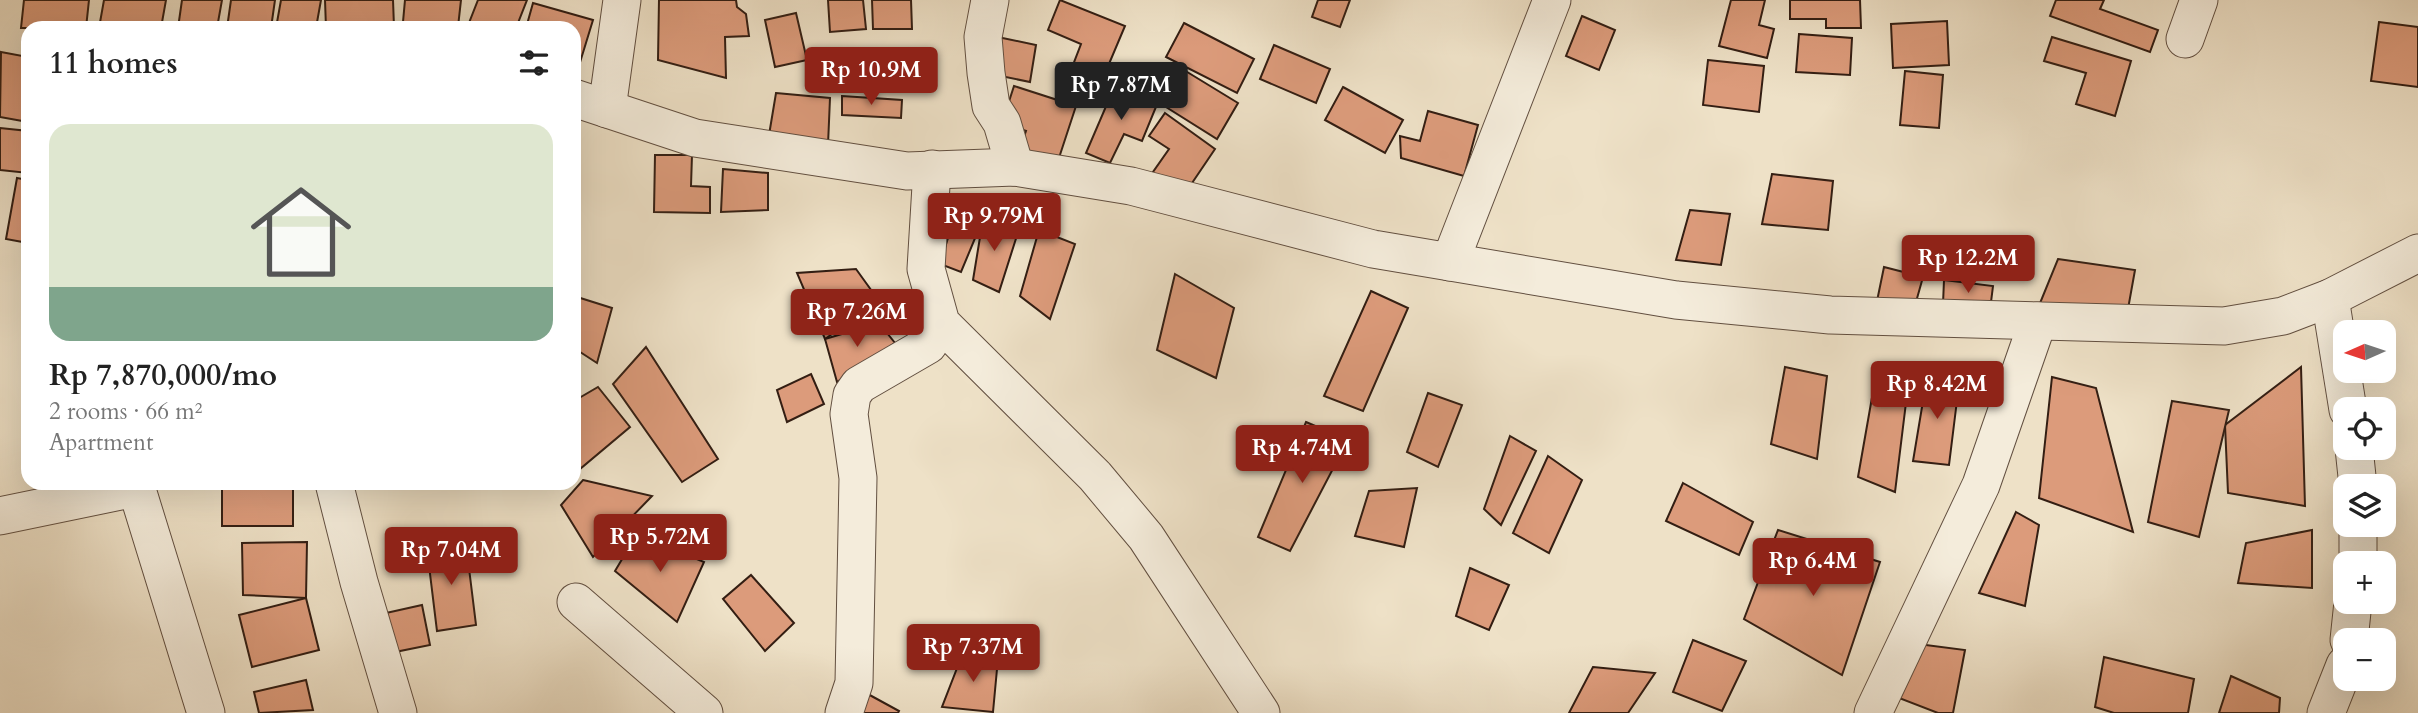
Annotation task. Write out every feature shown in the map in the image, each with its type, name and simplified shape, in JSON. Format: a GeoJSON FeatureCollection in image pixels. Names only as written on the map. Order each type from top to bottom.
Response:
{"type":"FeatureCollection","features":[{"type":"Feature","properties":{"kind":"street"},"geometry":{"type":"LineString","coordinates":[[622,0],[590,104],[695,138],[907,171],[1015,167],[1131,186],[1373,249],[1676,300],[1830,315],[2224,326],[2283,316],[2330,298],[2418,253]]}},
{"type":"Feature","properties":{"kind":"street"},"geometry":{"type":"LineString","coordinates":[[990,0],[984,37],[989,95],[991,106],[1002,123],[1015,167]]}},
{"type":"Feature","properties":{"kind":"street"},"geometry":{"type":"LineString","coordinates":[[1450,262],[1552,0]]}},
{"type":"Feature","properties":{"kind":"street"},"geometry":{"type":"LineString","coordinates":[[2185,39],[2199,0]]}},
{"type":"Feature","properties":{"kind":"street"},"geometry":{"type":"LineString","coordinates":[[932,169],[926,269],[942,323],[1095,476],[1146,537],[1261,713]]}},
{"type":"Feature","properties":{"kind":"street"},"geometry":{"type":"LineString","coordinates":[[2330,298],[2346,397]]}},
{"type":"Feature","properties":{"kind":"street"},"geometry":{"type":"LineString","coordinates":[[1873,713],[1981,485],[2038,321]]}},
{"type":"Feature","properties":{"kind":"street"},"geometry":{"type":"LineString","coordinates":[[844,713],[854,683],[858,478],[849,414],[852,396],[859,386],[928,345],[942,323]]}},
{"type":"Feature","properties":{"kind":"street"},"geometry":{"type":"LineString","coordinates":[[0,516],[117,490]]}},
{"type":"Feature","properties":{"kind":"street"},"geometry":{"type":"LineString","coordinates":[[136,490],[194,666],[206,713]]}},
{"type":"Feature","properties":{"kind":"street"},"geometry":{"type":"LineString","coordinates":[[336,490],[359,582],[398,713]]}},
{"type":"Feature","properties":{"kind":"street"},"geometry":{"type":"LineString","coordinates":[[576,602],[704,713]]}},
{"type":"Feature","properties":{"kind":"street"},"geometry":{"type":"LineString","coordinates":[[2326,713],[2335,691]]}},
{"type":"Feature","properties":{"kind":"building"},"geometry":{"type":"Polygon","coordinates":[[[24,0],[89,0],[87,21],[22,21],[24,0]]]}},
{"type":"Feature","properties":{"kind":"building"},"geometry":{"type":"Polygon","coordinates":[[[104,0],[166,0],[162,21],[100,21],[104,0]]]}},
{"type":"Feature","properties":{"kind":"building"},"geometry":{"type":"Polygon","coordinates":[[[182,0],[222,0],[218,21],[179,21],[182,0]]]}},
{"type":"Feature","properties":{"kind":"building"},"geometry":{"type":"Polygon","coordinates":[[[231,0],[275,0],[272,21],[228,21],[231,0]]]}},
{"type":"Feature","properties":{"kind":"building"},"geometry":{"type":"Polygon","coordinates":[[[281,0],[321,0],[317,21],[277,21],[281,0]]]}},
{"type":"Feature","properties":{"kind":"building"},"geometry":{"type":"Polygon","coordinates":[[[325,0],[393,0],[394,21],[326,21],[325,0]]]}},
{"type":"Feature","properties":{"kind":"building"},"geometry":{"type":"Polygon","coordinates":[[[405,0],[461,0],[459,21],[403,21],[405,0]]]}},
{"type":"Feature","properties":{"kind":"building"},"geometry":{"type":"Polygon","coordinates":[[[478,0],[527,0],[519,21],[470,21],[478,0]]]}},
{"type":"Feature","properties":{"kind":"building"},"geometry":{"type":"Polygon","coordinates":[[[659,0],[736,0],[737,7],[746,14],[749,36],[725,37],[726,78],[658,60],[659,0]]]}},
{"type":"Feature","properties":{"kind":"building"},"geometry":{"type":"Polygon","coordinates":[[[828,0],[863,0],[866,29],[830,32],[828,0]]]}},
{"type":"Feature","properties":{"kind":"building"},"geometry":{"type":"Polygon","coordinates":[[[872,0],[911,0],[912,29],[873,29],[872,0]]]}},
{"type":"Feature","properties":{"kind":"building"},"geometry":{"type":"Polygon","coordinates":[[[1060,0],[1125,26],[1098,90],[1068,78],[1081,44],[1048,30],[1060,0]]]}},
{"type":"Feature","properties":{"kind":"building"},"geometry":{"type":"Polygon","coordinates":[[[1318,0],[1350,0],[1340,27],[1312,17],[1318,0]]]}},
{"type":"Feature","properties":{"kind":"building"},"geometry":{"type":"Polygon","coordinates":[[[1731,0],[1765,0],[1759,25],[1774,29],[1767,58],[1719,46],[1731,0]]]}},
{"type":"Feature","properties":{"kind":"building"},"geometry":{"type":"Polygon","coordinates":[[[1790,0],[1860,0],[1861,28],[1826,28],[1826,19],[1790,19],[1790,0]]]}},
{"type":"Feature","properties":{"kind":"building"},"geometry":{"type":"Polygon","coordinates":[[[2056,0],[2104,0],[2100,9],[2158,30],[2150,52],[2050,16],[2056,0]]]}},
{"type":"Feature","properties":{"kind":"building"},"geometry":{"type":"Polygon","coordinates":[[[533,3],[593,20],[581,59],[581,21],[528,21],[533,3]]]}},
{"type":"Feature","properties":{"kind":"building"},"geometry":{"type":"Polygon","coordinates":[[[796,13],[807,60],[775,67],[765,20],[796,13]]]}},
{"type":"Feature","properties":{"kind":"building"},"geometry":{"type":"Polygon","coordinates":[[[1582,16],[1615,30],[1599,70],[1566,56],[1582,16]]]}},
{"type":"Feature","properties":{"kind":"building"},"geometry":{"type":"Polygon","coordinates":[[[1947,21],[1949,65],[1893,68],[1891,24],[1947,21]]]}},
{"type":"Feature","properties":{"kind":"building"},"geometry":{"type":"Polygon","coordinates":[[[2379,22],[2418,27],[2418,87],[2371,81],[2379,22]]]}},
{"type":"Feature","properties":{"kind":"building"},"geometry":{"type":"Polygon","coordinates":[[[1184,23],[1254,59],[1237,93],[1166,57],[1184,23]]]}},
{"type":"Feature","properties":{"kind":"building"},"geometry":{"type":"Polygon","coordinates":[[[1799,34],[1852,38],[1850,75],[1796,72],[1799,34]]]}},
{"type":"Feature","properties":{"kind":"building"},"geometry":{"type":"Polygon","coordinates":[[[993,36],[1036,45],[1030,82],[986,73],[993,36]]]}},
{"type":"Feature","properties":{"kind":"building"},"geometry":{"type":"Polygon","coordinates":[[[2052,37],[2131,61],[2115,116],[2076,104],[2086,73],[2044,61],[2052,37]]]}},
{"type":"Feature","properties":{"kind":"building"},"geometry":{"type":"Polygon","coordinates":[[[1274,45],[1330,69],[1316,103],[1260,79],[1274,45]]]}},
{"type":"Feature","properties":{"kind":"building"},"geometry":{"type":"Polygon","coordinates":[[[903,50],[906,83],[847,88],[844,55],[903,50]]]}},
{"type":"Feature","properties":{"kind":"building"},"geometry":{"type":"Polygon","coordinates":[[[1,52],[21,56],[21,121],[0,117],[1,52]]]}},
{"type":"Feature","properties":{"kind":"building"},"geometry":{"type":"Polygon","coordinates":[[[1708,60],[1764,66],[1759,112],[1703,105],[1708,60]]]}},
{"type":"Feature","properties":{"kind":"building"},"geometry":{"type":"Polygon","coordinates":[[[1179,67],[1238,103],[1217,139],[1158,102],[1179,67]]]}},
{"type":"Feature","properties":{"kind":"building"},"geometry":{"type":"Polygon","coordinates":[[[1905,71],[1943,75],[1939,128],[1900,125],[1905,71]]]}},
{"type":"Feature","properties":{"kind":"building"},"geometry":{"type":"Polygon","coordinates":[[[1116,83],[1158,102],[1142,141],[1124,134],[1110,163],[1086,153],[1116,83]]]}},
{"type":"Feature","properties":{"kind":"building"},"geometry":{"type":"Polygon","coordinates":[[[1014,86],[1076,106],[1056,167],[1018,154],[1026,131],[1002,123],[1014,86]]]}},
{"type":"Feature","properties":{"kind":"building"},"geometry":{"type":"Polygon","coordinates":[[[1343,87],[1403,120],[1385,153],[1325,120],[1343,87]]]}},
{"type":"Feature","properties":{"kind":"building"},"geometry":{"type":"Polygon","coordinates":[[[776,93],[830,98],[828,145],[769,135],[776,93]]]}},
{"type":"Feature","properties":{"kind":"building"},"geometry":{"type":"Polygon","coordinates":[[[842,96],[902,100],[901,118],[842,115],[842,96]]]}},
{"type":"Feature","properties":{"kind":"building"},"geometry":{"type":"Polygon","coordinates":[[[1428,111],[1478,125],[1464,176],[1401,158],[1400,136],[1420,141],[1428,111]]]}},
{"type":"Feature","properties":{"kind":"building"},"geometry":{"type":"Polygon","coordinates":[[[1165,113],[1215,149],[1190,186],[1146,182],[1169,149],[1149,136],[1165,113]]]}},
{"type":"Feature","properties":{"kind":"building"},"geometry":{"type":"Polygon","coordinates":[[[0,128],[21,130],[21,172],[0,170],[0,128]]]}},
{"type":"Feature","properties":{"kind":"building"},"geometry":{"type":"Polygon","coordinates":[[[655,155],[692,155],[691,186],[710,187],[710,213],[654,212],[655,155]]]}},
{"type":"Feature","properties":{"kind":"building"},"geometry":{"type":"Polygon","coordinates":[[[723,169],[768,173],[768,210],[721,212],[723,169]]]}},
{"type":"Feature","properties":{"kind":"building"},"geometry":{"type":"Polygon","coordinates":[[[1772,174],[1833,181],[1828,230],[1762,224],[1772,174]]]}},
{"type":"Feature","properties":{"kind":"building"},"geometry":{"type":"Polygon","coordinates":[[[17,178],[21,179],[21,242],[6,239],[17,178]]]}},
{"type":"Feature","properties":{"kind":"building"},"geometry":{"type":"Polygon","coordinates":[[[1690,210],[1730,214],[1721,265],[1676,260],[1690,210]]]}},
{"type":"Feature","properties":{"kind":"building"},"geometry":{"type":"Polygon","coordinates":[[[955,215],[983,219],[961,272],[940,264],[955,215]]]}},
{"type":"Feature","properties":{"kind":"building"},"geometry":{"type":"Polygon","coordinates":[[[983,219],[1020,226],[999,292],[973,280],[983,219]]]}},
{"type":"Feature","properties":{"kind":"building"},"geometry":{"type":"Polygon","coordinates":[[[1039,230],[1075,244],[1050,319],[1020,296],[1039,230]]]}},
{"type":"Feature","properties":{"kind":"building"},"geometry":{"type":"Polygon","coordinates":[[[2058,259],[2135,270],[2128,309],[2038,308],[2058,259]]]}},
{"type":"Feature","properties":{"kind":"building"},"geometry":{"type":"Polygon","coordinates":[[[1884,267],[1923,277],[1916,302],[1877,301],[1884,267]]]}},
{"type":"Feature","properties":{"kind":"building"},"geometry":{"type":"Polygon","coordinates":[[[856,269],[879,301],[825,339],[797,273],[856,269]]]}},
{"type":"Feature","properties":{"kind":"building"},"geometry":{"type":"Polygon","coordinates":[[[1175,274],[1234,308],[1216,378],[1157,350],[1175,274]]]}},
{"type":"Feature","properties":{"kind":"building"},"geometry":{"type":"Polygon","coordinates":[[[1944,280],[1993,286],[1990,310],[1943,304],[1944,280]]]}},
{"type":"Feature","properties":{"kind":"building"},"geometry":{"type":"Polygon","coordinates":[[[1371,291],[1408,308],[1363,411],[1324,396],[1371,291]]]}},
{"type":"Feature","properties":{"kind":"building"},"geometry":{"type":"Polygon","coordinates":[[[581,298],[612,308],[597,363],[581,353],[581,298]]]}},
{"type":"Feature","properties":{"kind":"building"},"geometry":{"type":"Polygon","coordinates":[[[879,323],[895,343],[837,382],[825,339],[879,323]]]}},
{"type":"Feature","properties":{"kind":"building"},"geometry":{"type":"Polygon","coordinates":[[[646,347],[718,459],[682,482],[613,384],[646,347]]]}},
{"type":"Feature","properties":{"kind":"building"},"geometry":{"type":"Polygon","coordinates":[[[1785,367],[1827,376],[1817,459],[1771,444],[1785,367]]]}},
{"type":"Feature","properties":{"kind":"building"},"geometry":{"type":"Polygon","coordinates":[[[2301,367],[2305,506],[2228,493],[2225,425],[2301,367]]]}},
{"type":"Feature","properties":{"kind":"building"},"geometry":{"type":"Polygon","coordinates":[[[1877,369],[1910,370],[1895,492],[1858,477],[1877,369]]]}},
{"type":"Feature","properties":{"kind":"building"},"geometry":{"type":"Polygon","coordinates":[[[811,374],[824,404],[787,422],[777,390],[811,374]]]}},
{"type":"Feature","properties":{"kind":"building"},"geometry":{"type":"Polygon","coordinates":[[[1960,376],[1949,465],[1913,461],[1927,377],[1960,376]]]}},
{"type":"Feature","properties":{"kind":"building"},"geometry":{"type":"Polygon","coordinates":[[[2052,377],[2096,388],[2133,532],[2039,498],[2052,377]]]}},
{"type":"Feature","properties":{"kind":"building"},"geometry":{"type":"Polygon","coordinates":[[[598,387],[630,427],[581,468],[581,397],[598,387]]]}},
{"type":"Feature","properties":{"kind":"building"},"geometry":{"type":"Polygon","coordinates":[[[1428,393],[1462,405],[1438,467],[1407,452],[1428,393]]]}},
{"type":"Feature","properties":{"kind":"building"},"geometry":{"type":"Polygon","coordinates":[[[2172,401],[2229,410],[2199,537],[2148,522],[2172,401]]]}},
{"type":"Feature","properties":{"kind":"building"},"geometry":{"type":"Polygon","coordinates":[[[1306,422],[1348,440],[1290,551],[1258,537],[1306,422]]]}},
{"type":"Feature","properties":{"kind":"building"},"geometry":{"type":"Polygon","coordinates":[[[1510,436],[1536,451],[1501,525],[1484,509],[1510,436]]]}},
{"type":"Feature","properties":{"kind":"building"},"geometry":{"type":"Polygon","coordinates":[[[1548,456],[1582,480],[1549,553],[1513,533],[1548,456]]]}},
{"type":"Feature","properties":{"kind":"building"},"geometry":{"type":"Polygon","coordinates":[[[583,480],[652,496],[593,557],[561,505],[574,490],[581,490],[583,480]]]}},
{"type":"Feature","properties":{"kind":"building"},"geometry":{"type":"Polygon","coordinates":[[[1683,483],[1753,522],[1739,555],[1666,521],[1683,483]]]}},
{"type":"Feature","properties":{"kind":"building"},"geometry":{"type":"Polygon","coordinates":[[[1417,488],[1404,547],[1355,536],[1369,491],[1417,488]]]}},
{"type":"Feature","properties":{"kind":"building"},"geometry":{"type":"Polygon","coordinates":[[[222,490],[293,490],[293,526],[222,526],[222,490]]]}},
{"type":"Feature","properties":{"kind":"building"},"geometry":{"type":"Polygon","coordinates":[[[2016,512],[2039,525],[2025,606],[1979,593],[2016,512]]]}},
{"type":"Feature","properties":{"kind":"building"},"geometry":{"type":"Polygon","coordinates":[[[1778,530],[1880,562],[1842,675],[1744,619],[1778,530]]]}},
{"type":"Feature","properties":{"kind":"building"},"geometry":{"type":"Polygon","coordinates":[[[2312,530],[2312,588],[2238,583],[2246,543],[2312,530]]]}},
{"type":"Feature","properties":{"kind":"building"},"geometry":{"type":"Polygon","coordinates":[[[637,534],[704,562],[677,622],[615,571],[637,534]]]}},
{"type":"Feature","properties":{"kind":"building"},"geometry":{"type":"Polygon","coordinates":[[[307,542],[306,598],[243,595],[242,543],[307,542]]]}},
{"type":"Feature","properties":{"kind":"building"},"geometry":{"type":"Polygon","coordinates":[[[466,544],[476,625],[437,631],[427,549],[466,544]]]}},
{"type":"Feature","properties":{"kind":"building"},"geometry":{"type":"Polygon","coordinates":[[[1470,568],[1509,585],[1489,630],[1456,616],[1470,568]]]}},
{"type":"Feature","properties":{"kind":"building"},"geometry":{"type":"Polygon","coordinates":[[[751,575],[794,623],[765,651],[723,599],[751,575]]]}},
{"type":"Feature","properties":{"kind":"building"},"geometry":{"type":"Polygon","coordinates":[[[306,598],[319,650],[252,667],[239,615],[306,598]]]}},
{"type":"Feature","properties":{"kind":"building"},"geometry":{"type":"Polygon","coordinates":[[[422,605],[430,645],[395,652],[386,613],[422,605]]]}},
{"type":"Feature","properties":{"kind":"building"},"geometry":{"type":"Polygon","coordinates":[[[1693,640],[1746,661],[1722,711],[1673,692],[1693,640]]]}},
{"type":"Feature","properties":{"kind":"building"},"geometry":{"type":"Polygon","coordinates":[[[1918,644],[1965,650],[1953,713],[1938,713],[1899,698],[1918,644]]]}},
{"type":"Feature","properties":{"kind":"building"},"geometry":{"type":"Polygon","coordinates":[[[966,645],[997,669],[993,712],[942,707],[966,645]]]}},
{"type":"Feature","properties":{"kind":"building"},"geometry":{"type":"Polygon","coordinates":[[[2104,657],[2194,679],[2188,713],[2114,713],[2095,707],[2104,657]]]}},
{"type":"Feature","properties":{"kind":"building"},"geometry":{"type":"Polygon","coordinates":[[[1593,667],[1655,673],[1628,713],[1569,713],[1593,667]]]}},
{"type":"Feature","properties":{"kind":"building"},"geometry":{"type":"Polygon","coordinates":[[[2231,676],[2280,698],[2279,713],[2219,713],[2231,676]]]}},
{"type":"Feature","properties":{"kind":"building"},"geometry":{"type":"Polygon","coordinates":[[[306,680],[313,710],[259,713],[254,692],[306,680]]]}},
{"type":"Feature","properties":{"kind":"building"},"geometry":{"type":"Polygon","coordinates":[[[866,693],[899,711],[898,713],[856,713],[866,693]]]}}]}
